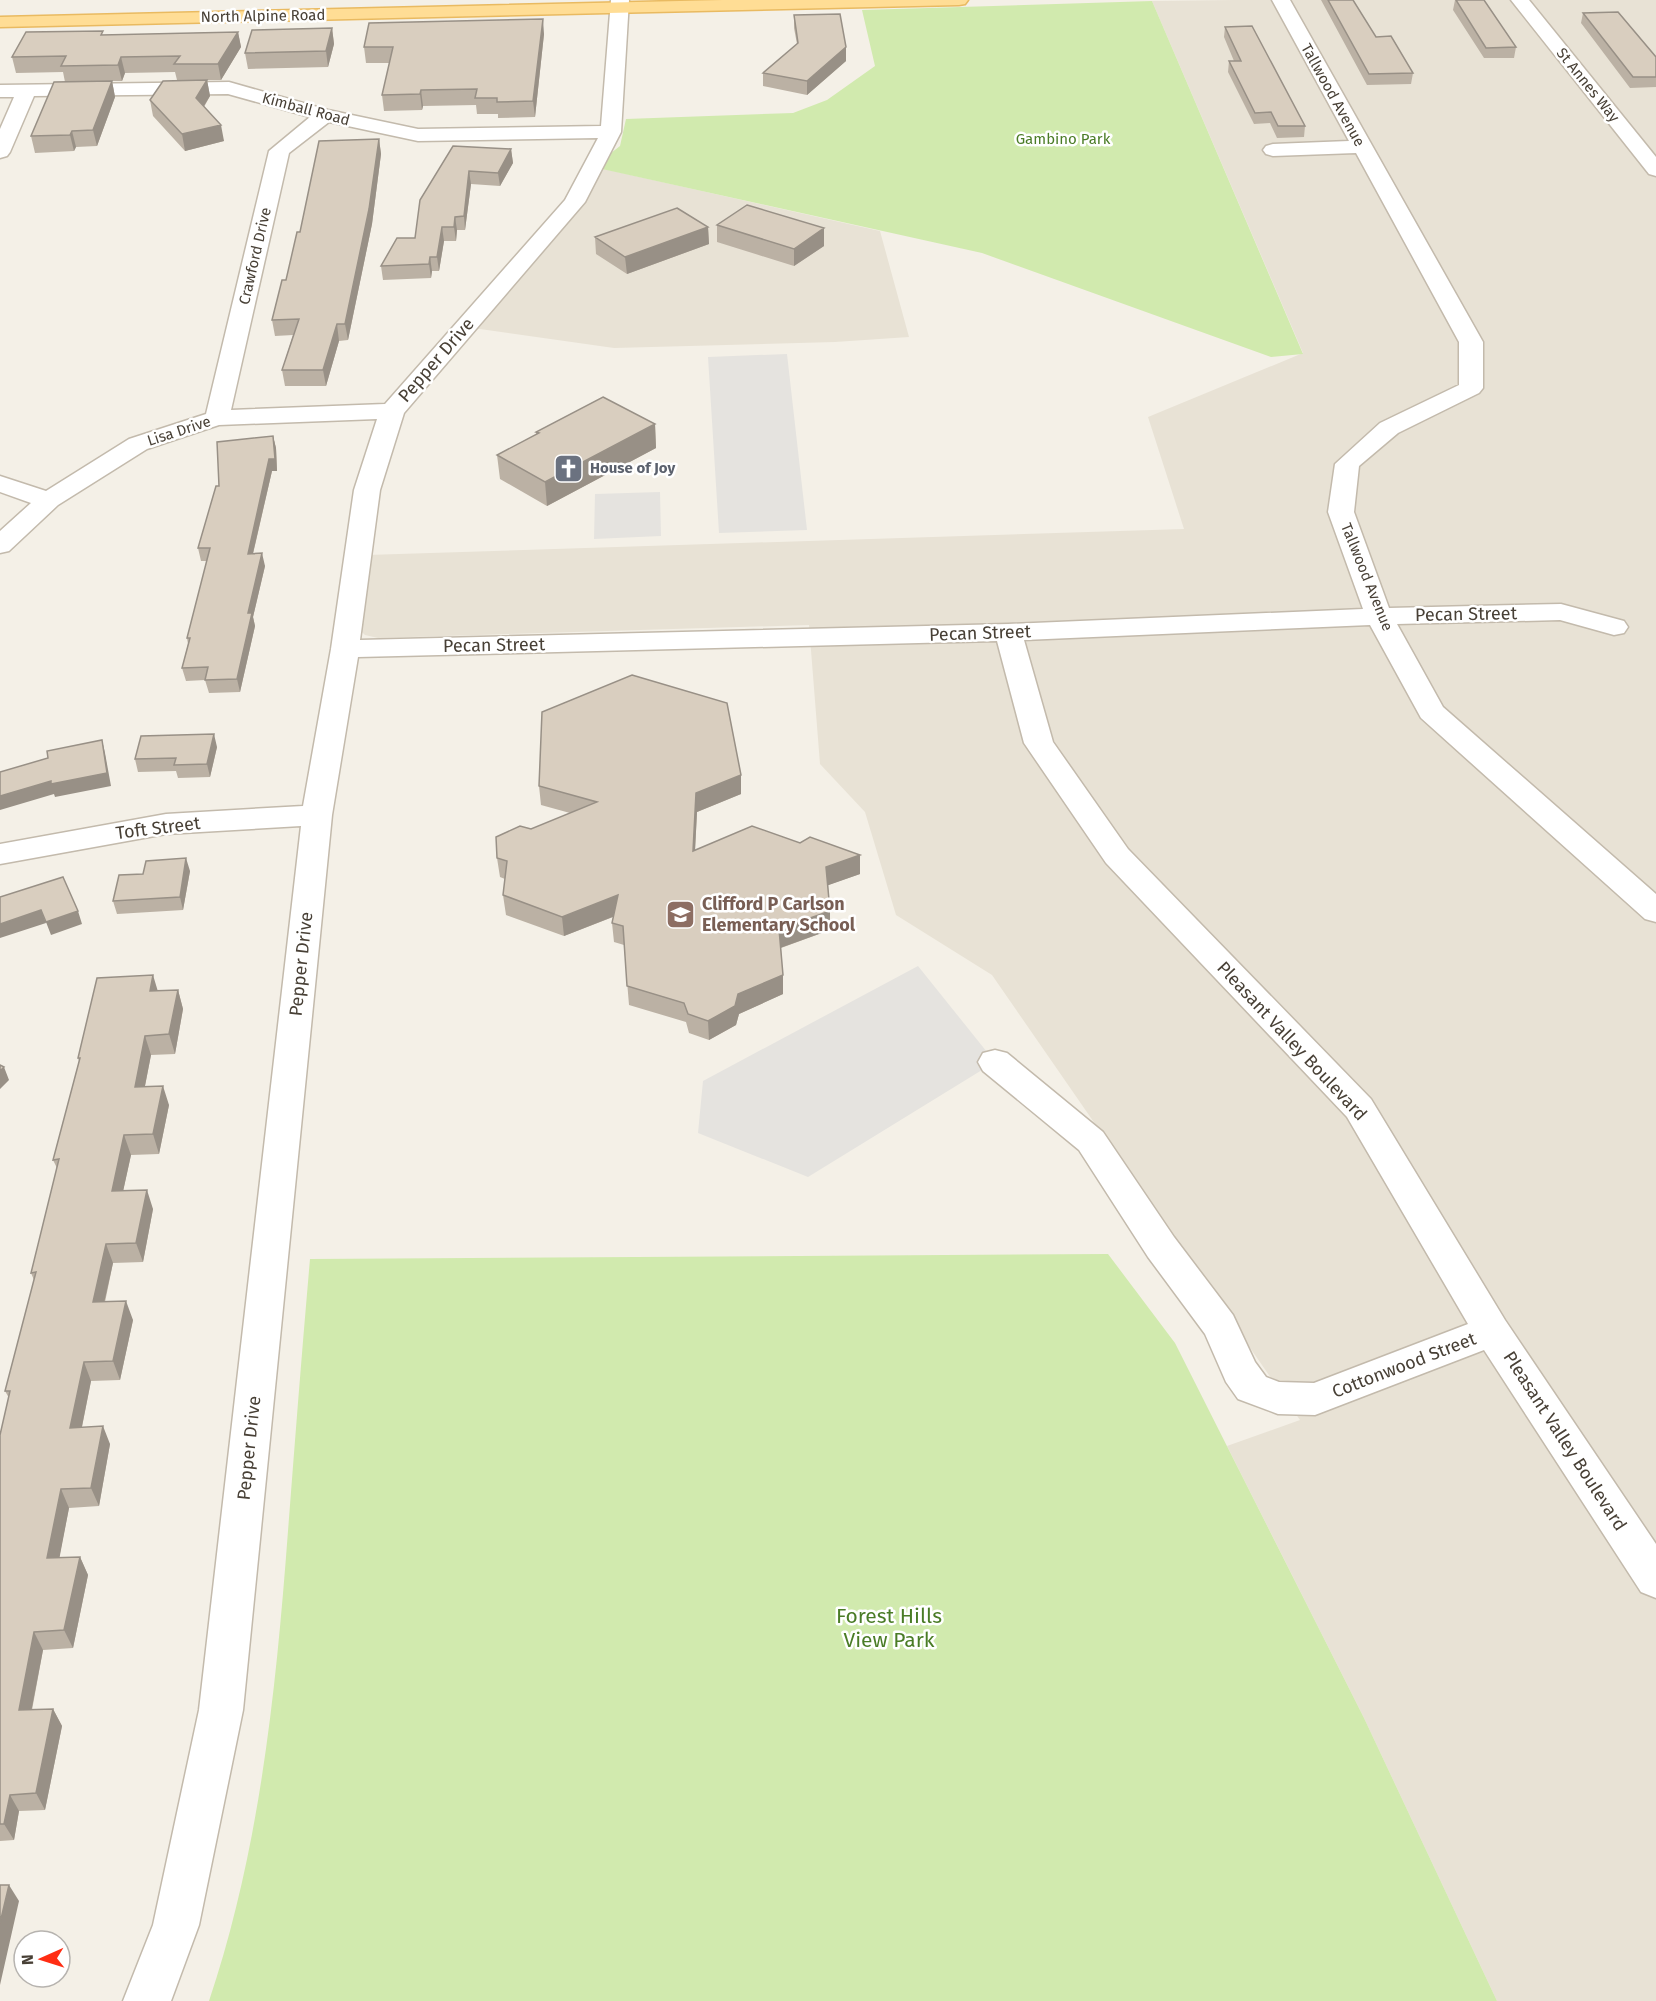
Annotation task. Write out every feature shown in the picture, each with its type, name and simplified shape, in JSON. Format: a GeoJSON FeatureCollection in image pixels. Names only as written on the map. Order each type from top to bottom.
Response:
{"type":"FeatureCollection","features":[{"type":"Feature","properties":{"kind":"main road","name":"North Alpine Road"},"geometry":{"type":"LineString","coordinates":[[0,10],[433,0]]}},
{"type":"Feature","properties":{"kind":"main road","name":"North Alpine Road"},"geometry":{"type":"LineString","coordinates":[[0,22],[619,4],[959,0]]}},
{"type":"Feature","properties":{"kind":"street","name":"Tallwood Avenue"},"geometry":{"type":"LineString","coordinates":[[1281,0],[1471,342],[1471,388],[1389,428],[1347,464],[1341,512],[1379,616],[1431,712],[1656,911]]}},
{"type":"Feature","properties":{"kind":"street","name":"St Annes Way"},"geometry":{"type":"LineString","coordinates":[[1520,0],[1656,170]]}},
{"type":"Feature","properties":{"kind":"street","name":"Pepper Drive"},"geometry":{"type":"LineString","coordinates":[[147,2001],[176,1925],[221,1710],[317,814],[345,649],[366,490],[392,411],[574,202],[611,132],[619,4]]}},
{"type":"Feature","properties":{"kind":"street","name":"Kimball Road"},"geometry":{"type":"LineString","coordinates":[[0,91],[230,88],[325,116],[418,135],[611,132]]}},
{"type":"Feature","properties":{"kind":"street"},"geometry":{"type":"LineString","coordinates":[[0,152],[27,90]]}},
{"type":"Feature","properties":{"kind":"street","name":"Crawford Drive"},"geometry":{"type":"LineString","coordinates":[[217,418],[279,151],[325,116]]}},
{"type":"Feature","properties":{"kind":"street"},"geometry":{"type":"LineString","coordinates":[[1273,150],[1361,147]]}},
{"type":"Feature","properties":{"kind":"street","name":"Lisa Drive"},"geometry":{"type":"LineString","coordinates":[[0,545],[49,500],[138,444],[217,418],[392,411]]}},
{"type":"Feature","properties":{"kind":"street"},"geometry":{"type":"LineString","coordinates":[[0,484],[49,500]]}},
{"type":"Feature","properties":{"kind":"street","name":"Pecan Street"},"geometry":{"type":"LineString","coordinates":[[345,649],[1008,632],[1379,616],[1561,612],[1614,627]]}},
{"type":"Feature","properties":{"kind":"street","name":"Pleasant Valley Boulevard"},"geometry":{"type":"LineString","coordinates":[[1008,632],[1039,743],[1110,847],[1359,1108],[1492,1331],[1656,1579]]}},
{"type":"Feature","properties":{"kind":"street","name":"Toft Street"},"geometry":{"type":"LineString","coordinates":[[0,854],[166,824],[317,814]]}},
{"type":"Feature","properties":{"kind":"street","name":"Cottonwood Street"},"geometry":{"type":"LineString","coordinates":[[995,1062],[1091,1141],[1161,1247],[1220,1326],[1240,1371],[1252,1388],[1278,1398],[1315,1399],[1492,1331]]}},
{"type":"Feature","properties":{"kind":"shaded area"},"geometry":{"type":"Polygon","coordinates":[[[1656,0],[1656,2001],[1497,2001],[1364,1718],[1227,1446],[1300,1420],[992,975],[896,915],[865,812],[820,764],[809,625],[378,638],[365,635],[358,628],[367,555],[1184,529],[1148,417],[1303,353],[1152,1],[1656,0]]]}},
{"type":"Feature","properties":{"kind":"shaded area"},"geometry":{"type":"Polygon","coordinates":[[[604,169],[880,231],[909,337],[835,342],[614,348],[473,328],[561,232],[604,169]]]}},
{"type":"Feature","properties":{"kind":"shaded area"},"geometry":{"type":"Polygon","coordinates":[[[787,354],[807,530],[719,533],[708,357],[787,354]]]}},
{"type":"Feature","properties":{"kind":"shaded area"},"geometry":{"type":"Polygon","coordinates":[[[660,492],[661,536],[594,539],[595,494],[660,492]]]}},
{"type":"Feature","properties":{"kind":"shaded area"},"geometry":{"type":"Polygon","coordinates":[[[918,966],[995,1062],[808,1177],[698,1133],[703,1081],[918,966]]]}},
{"type":"Feature","properties":{"kind":"green space","name":"Gambino Park"},"geometry":{"type":"Polygon","coordinates":[[[1152,1],[1303,354],[1271,357],[982,253],[593,167],[620,146],[626,119],[793,113],[827,100],[875,66],[862,10],[1152,1]]]}},
{"type":"Feature","properties":{"kind":"green space","name":"Forest Hills View Park"},"geometry":{"type":"Polygon","coordinates":[[[1108,1254],[1175,1343],[1364,1718],[1497,2001],[209,2001],[227,1944],[241,1886],[263,1769],[278,1650],[310,1259],[1108,1254]]]}},
{"type":"Feature","properties":{"kind":"building"},"geometry":{"type":"Polygon","coordinates":[[[1328,0],[1353,0],[1376,37],[1391,36],[1413,73],[1369,74],[1328,0]]]}},
{"type":"Feature","properties":{"kind":"building"},"geometry":{"type":"Polygon","coordinates":[[[1456,0],[1484,0],[1516,47],[1486,48],[1456,0]]]}},
{"type":"Feature","properties":{"kind":"building"},"geometry":{"type":"Polygon","coordinates":[[[1618,12],[1656,57],[1656,77],[1633,77],[1583,13],[1618,12]]]}},
{"type":"Feature","properties":{"kind":"building"},"geometry":{"type":"Polygon","coordinates":[[[840,14],[846,47],[807,81],[763,73],[798,43],[794,15],[840,14]]]}},
{"type":"Feature","properties":{"kind":"building"},"geometry":{"type":"Polygon","coordinates":[[[543,19],[533,101],[497,102],[497,98],[475,98],[477,89],[421,90],[420,94],[382,95],[393,47],[364,47],[369,23],[543,19]]]}},
{"type":"Feature","properties":{"kind":"building"},"geometry":{"type":"Polygon","coordinates":[[[1252,26],[1305,126],[1278,126],[1271,112],[1255,113],[1229,61],[1241,61],[1225,27],[1252,26]]]}},
{"type":"Feature","properties":{"kind":"building"},"geometry":{"type":"Polygon","coordinates":[[[332,28],[326,51],[245,53],[252,30],[332,28]]]}},
{"type":"Feature","properties":{"kind":"building"},"geometry":{"type":"Polygon","coordinates":[[[103,31],[101,35],[238,32],[218,64],[174,64],[180,56],[121,57],[118,65],[61,66],[66,56],[12,57],[26,32],[103,31]]]}},
{"type":"Feature","properties":{"kind":"building"},"geometry":{"type":"Polygon","coordinates":[[[207,80],[196,98],[221,125],[182,134],[150,100],[163,81],[207,80]]]}},
{"type":"Feature","properties":{"kind":"building"},"geometry":{"type":"Polygon","coordinates":[[[112,81],[93,130],[72,131],[70,135],[31,136],[54,82],[112,81]]]}},
{"type":"Feature","properties":{"kind":"building"},"geometry":{"type":"Polygon","coordinates":[[[379,139],[369,209],[345,324],[337,324],[323,370],[282,370],[299,319],[272,320],[282,280],[286,280],[297,232],[300,232],[319,141],[379,139]]]}},
{"type":"Feature","properties":{"kind":"building"},"geometry":{"type":"Polygon","coordinates":[[[453,146],[511,149],[498,173],[469,171],[464,216],[455,217],[454,227],[442,227],[437,257],[430,257],[429,264],[381,266],[397,238],[415,238],[420,200],[453,146]]]}},
{"type":"Feature","properties":{"kind":"building"},"geometry":{"type":"Polygon","coordinates":[[[747,205],[824,228],[794,249],[717,225],[747,205]]]}},
{"type":"Feature","properties":{"kind":"building"},"geometry":{"type":"Polygon","coordinates":[[[677,208],[708,227],[625,257],[595,237],[677,208]]]}},
{"type":"Feature","properties":{"kind":"building"},"geometry":{"type":"Polygon","coordinates":[[[603,397],[655,424],[545,482],[497,455],[539,433],[536,432],[603,397]]]}},
{"type":"Feature","properties":{"kind":"building"},"geometry":{"type":"Polygon","coordinates":[[[273,436],[275,459],[269,459],[248,554],[262,553],[248,613],[252,613],[237,679],[205,680],[208,667],[182,668],[190,638],[187,638],[210,548],[198,548],[216,486],[219,486],[217,442],[273,436]]]}},
{"type":"Feature","properties":{"kind":"building"},"geometry":{"type":"Polygon","coordinates":[[[632,675],[727,703],[741,775],[696,793],[693,851],[752,826],[800,843],[810,837],[860,855],[826,867],[830,911],[779,929],[783,975],[738,994],[735,1006],[708,1021],[688,1014],[684,1003],[627,986],[623,926],[612,923],[618,895],[562,917],[503,895],[507,861],[497,858],[496,837],[520,826],[531,829],[597,802],[539,786],[542,712],[632,675]]]}},
{"type":"Feature","properties":{"kind":"building"},"geometry":{"type":"Polygon","coordinates":[[[214,734],[207,764],[174,765],[176,758],[135,759],[141,736],[214,734]]]}},
{"type":"Feature","properties":{"kind":"building"},"geometry":{"type":"Polygon","coordinates":[[[102,740],[107,773],[51,784],[51,781],[0,796],[0,772],[48,758],[47,751],[102,740]]]}},
{"type":"Feature","properties":{"kind":"building"},"geometry":{"type":"Polygon","coordinates":[[[186,858],[180,897],[113,901],[119,875],[143,874],[146,861],[186,858]]]}},
{"type":"Feature","properties":{"kind":"building"},"geometry":{"type":"Polygon","coordinates":[[[63,877],[78,911],[46,922],[41,910],[0,924],[0,897],[63,877]]]}},
{"type":"Feature","properties":{"kind":"building"},"geometry":{"type":"Polygon","coordinates":[[[153,975],[150,991],[178,990],[169,1034],[145,1036],[135,1087],[163,1086],[153,1134],[124,1135],[112,1191],[147,1190],[136,1243],[106,1244],[93,1302],[126,1301],[113,1361],[84,1362],[70,1428],[103,1426],[91,1488],[61,1489],[47,1558],[80,1557],[64,1630],[34,1632],[19,1710],[53,1709],[36,1793],[10,1795],[4,1824],[0,1824],[0,1435],[10,1391],[5,1391],[36,1272],[31,1273],[59,1159],[53,1160],[80,1058],[78,1058],[97,978],[153,975]]]}},
{"type":"Feature","properties":{"kind":"building"},"geometry":{"type":"Polygon","coordinates":[[[0,1885],[9,1885],[0,1923],[0,1885]]]}},
{"type":"Feature","properties":{"kind":"place","name":"House of Joy"},"geometry":{"type":"Point","coordinates":[569,468]}},
{"type":"Feature","properties":{"kind":"place","name":"Clifford P Carlson Elementary School"},"geometry":{"type":"Point","coordinates":[681,914]}}]}
